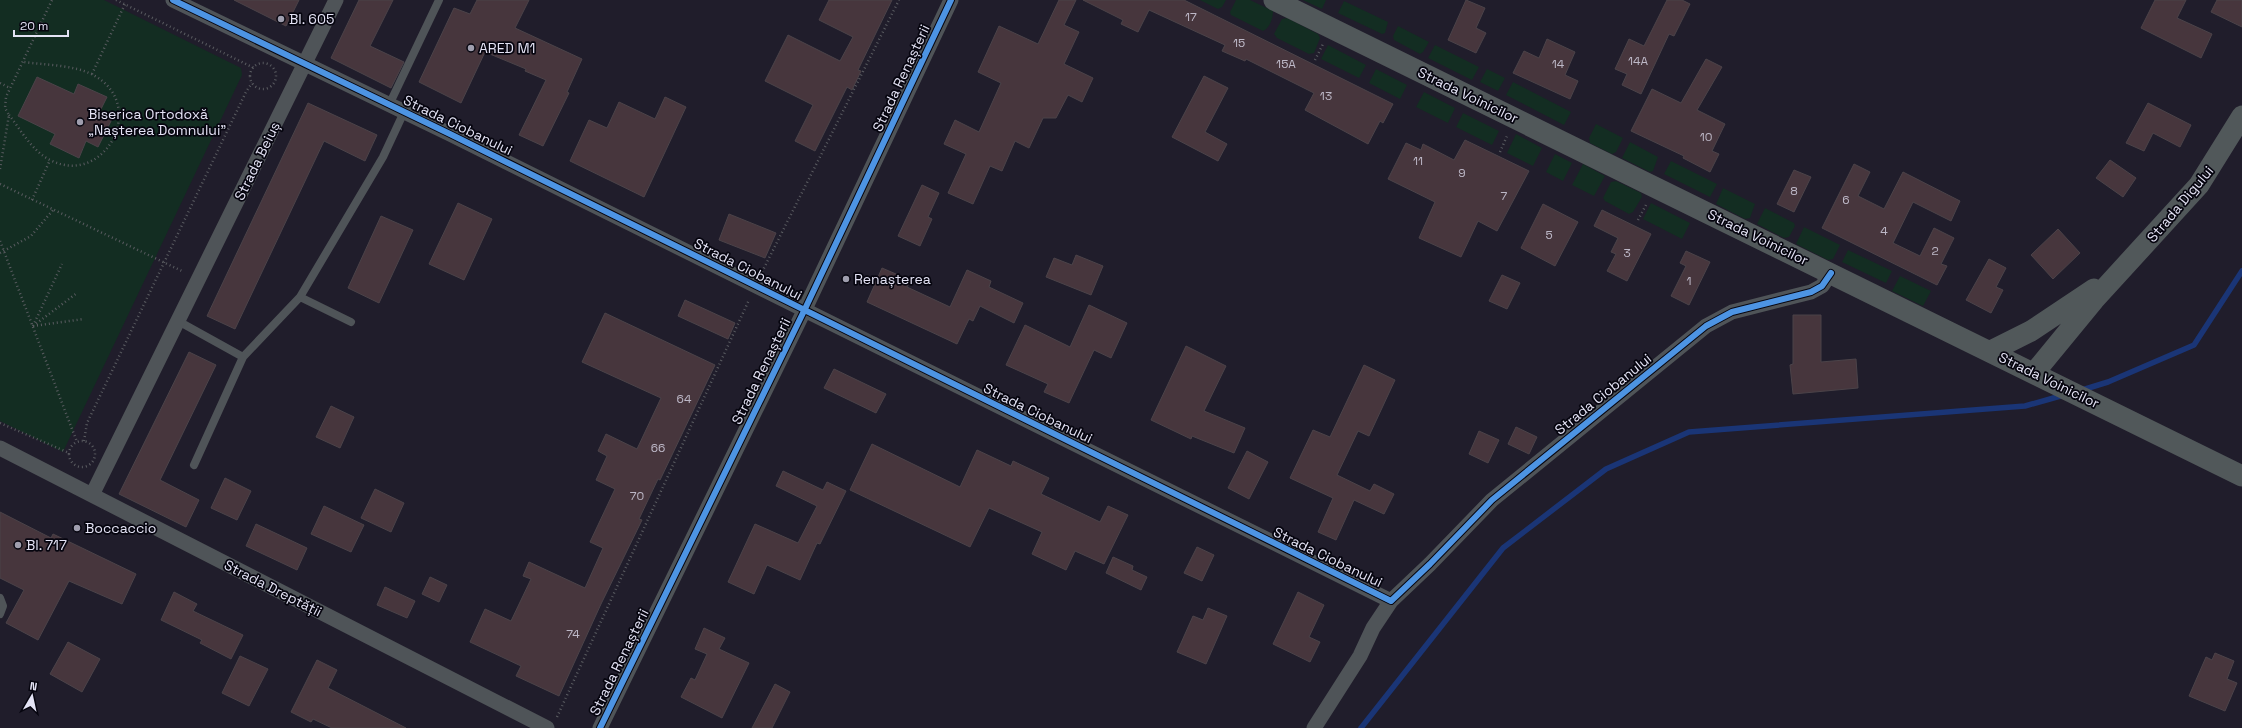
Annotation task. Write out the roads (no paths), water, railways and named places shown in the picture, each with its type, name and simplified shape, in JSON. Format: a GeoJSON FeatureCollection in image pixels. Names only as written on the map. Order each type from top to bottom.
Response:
{"type":"FeatureCollection","features":[{"type":"Feature","properties":{"kind":"main road","name":"Strada Voinicilor"},"geometry":{"type":"LineString","coordinates":[[1274,0],[2038,374],[2242,476]]}},
{"type":"Feature","properties":{"kind":"main road","name":"Strada Digului"},"geometry":{"type":"LineString","coordinates":[[2038,374],[2089,306],[2199,185],[2242,116]]}},
{"type":"Feature","properties":{"kind":"main road","name":"Strada Digului"},"geometry":{"type":"LineString","coordinates":[[1991,351],[2031,331],[2124,268]]}},
{"type":"Feature","properties":{"kind":"street","name":"Strada Ciobanului"},"geometry":{"type":"LineString","coordinates":[[173,0],[305,63],[1391,601],[1492,500],[1706,326],[1732,312],[1811,292],[1822,286],[1831,273]]}},
{"type":"Feature","properties":{"kind":"street","name":"Strada Beiuș"},"geometry":{"type":"LineString","coordinates":[[92,495],[336,0]]}},
{"type":"Feature","properties":{"kind":"street","name":"Strada Renașterii"},"geometry":{"type":"LineString","coordinates":[[600,728],[804,311],[951,0]]}},
{"type":"Feature","properties":{"kind":"street","name":"Strada Dreptății"},"geometry":{"type":"LineString","coordinates":[[0,448],[551,724]]}},
{"type":"Feature","properties":{"kind":"street"},"geometry":{"type":"LineString","coordinates":[[1314,728],[1360,656],[1373,628],[1391,601]]}},
{"type":"Feature","properties":{"kind":"lane"},"geometry":{"type":"LineString","coordinates":[[389,105],[439,0]]}},
{"type":"Feature","properties":{"kind":"lane"},"geometry":{"type":"LineString","coordinates":[[194,465],[243,357],[300,296],[384,157],[404,112]]}},
{"type":"Feature","properties":{"kind":"lane"},"geometry":{"type":"LineString","coordinates":[[300,296],[351,322]]}},
{"type":"Feature","properties":{"kind":"lane"},"geometry":{"type":"LineString","coordinates":[[178,321],[243,357]]}},
{"type":"Feature","properties":{"kind":"lane"},"geometry":{"type":"LineString","coordinates":[[0,598],[3,606],[0,614]]}},
{"type":"Feature","properties":{"kind":"waterway"},"geometry":{"type":"LineString","coordinates":[[2082,390],[2108,382],[2194,345],[2242,271]]}},
{"type":"Feature","properties":{"kind":"waterway"},"geometry":{"type":"LineString","coordinates":[[1361,728],[1503,548],[1606,469],[1689,432],[2025,406],[2064,395]]}},
{"type":"Feature","properties":{"kind":"place","name":"Bl. 605"},"geometry":{"type":"Point","coordinates":[281,19]}},
{"type":"Feature","properties":{"kind":"place","name":"ARED M1"},"geometry":{"type":"Point","coordinates":[471,48]}},
{"type":"Feature","properties":{"kind":"place","name":"Biserica Ortodoxă „Nașterea Domnului”"},"geometry":{"type":"Point","coordinates":[80,122]}},
{"type":"Feature","properties":{"kind":"place","name":"Renașterea"},"geometry":{"type":"Point","coordinates":[846,279]}},
{"type":"Feature","properties":{"kind":"place","name":"Boccaccio"},"geometry":{"type":"Point","coordinates":[77,528]}},
{"type":"Feature","properties":{"kind":"place","name":"Bl. 717"},"geometry":{"type":"Point","coordinates":[18,545]}}]}
